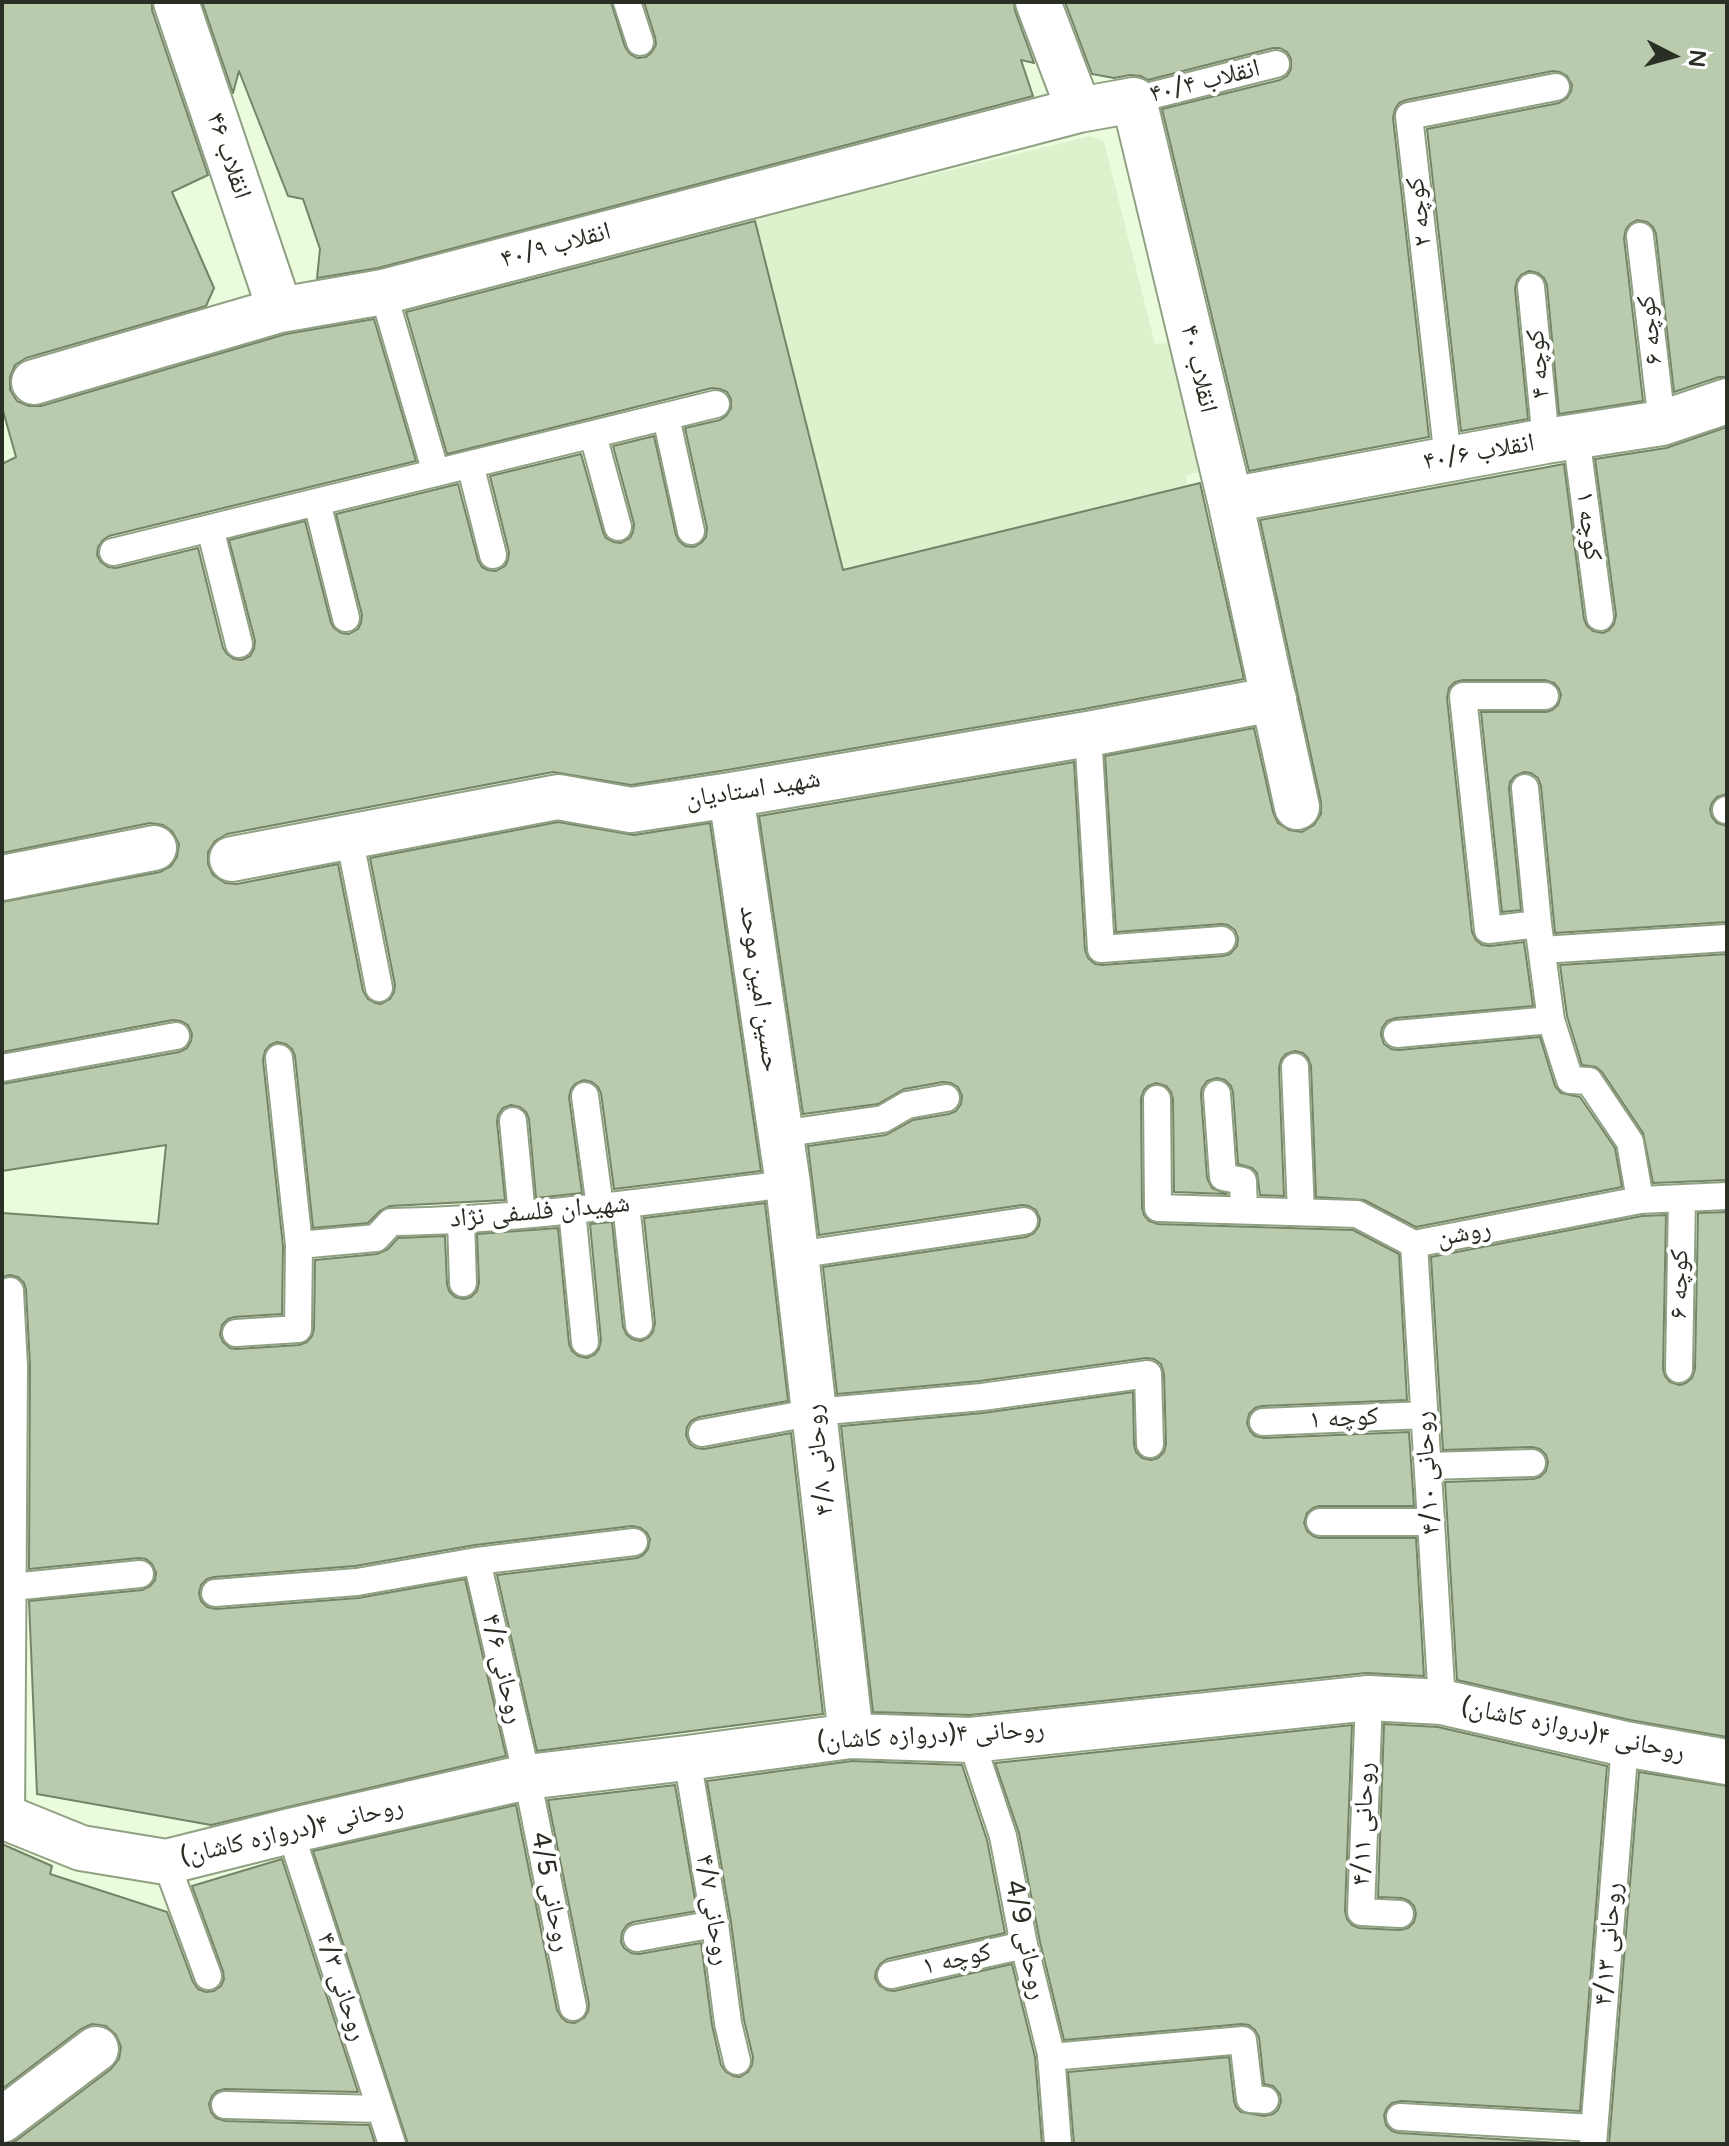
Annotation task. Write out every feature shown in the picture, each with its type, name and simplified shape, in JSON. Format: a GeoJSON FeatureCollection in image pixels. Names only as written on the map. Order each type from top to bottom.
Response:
{"type":"FeatureCollection","features":[{"type":"Feature","properties":{"kind":"street","name":"انقلاب ۴۶"},"geometry":{"type":"LineString","coordinates":[[176,2],[280,310]]}},
{"type":"Feature","properties":{"kind":"street"},"geometry":{"type":"LineString","coordinates":[[1038,2],[1079,110],[1134,100]]}},
{"type":"Feature","properties":{"kind":"street","name":"انقلاب ۴۰"},"geometry":{"type":"LineString","coordinates":[[1134,100],[1230,500],[1297,807]]}},
{"type":"Feature","properties":{"kind":"street","name":"انقلاب ۴۰/۹"},"geometry":{"type":"LineString","coordinates":[[34,382],[280,310],[383,292],[1079,110]]}},
{"type":"Feature","properties":{"kind":"street","name":"انقلاب ۴۰/۶"},"geometry":{"type":"LineString","coordinates":[[1230,500],[1561,438],[1662,423],[1727,401]]}},
{"type":"Feature","properties":{"kind":"street","name":"شهید استادیان"},"geometry":{"type":"LineString","coordinates":[[232,859],[558,797],[631,810],[731,795],[1274,699]]}},
{"type":"Feature","properties":{"kind":"street","name":"حسین امین موحد"},"geometry":{"type":"LineString","coordinates":[[731,795],[788,1184]]}},
{"type":"Feature","properties":{"kind":"street"},"geometry":{"type":"LineString","coordinates":[[2,878],[154,848]]}},
{"type":"Feature","properties":{"kind":"street","name":"روحانی ۴/۸"},"geometry":{"type":"LineString","coordinates":[[788,1184],[851,1736]]}},
{"type":"Feature","properties":{"kind":"street","name":"روحانی ۴(دروازه کاشان)"},"geometry":{"type":"LineString","coordinates":[[6,1818],[81,1848],[166,1862],[527,1777],[851,1736],[971,1740],[1369,1698],[1442,1702],[1625,1744],[1727,1762]]}},
{"type":"Feature","properties":{"kind":"street"},"geometry":{"type":"LineString","coordinates":[[2,2120],[96,2049]]}},
{"type":"Feature","properties":{"kind":"lane"},"geometry":{"type":"LineString","coordinates":[[627,2],[640,42]]}},
{"type":"Feature","properties":{"kind":"lane","name":"انقلاب ۴۰/۴"},"geometry":{"type":"LineString","coordinates":[[1134,100],[1276,64]]}},
{"type":"Feature","properties":{"kind":"lane","name":"کوچه ۲"},"geometry":{"type":"LineString","coordinates":[[1448,459],[1409,116],[1556,87]]}},
{"type":"Feature","properties":{"kind":"lane","name":"کوچه ۶"},"geometry":{"type":"LineString","coordinates":[[1640,236],[1662,423]]}},
{"type":"Feature","properties":{"kind":"lane","name":"کوچه ۴"},"geometry":{"type":"LineString","coordinates":[[1531,287],[1561,438]]}},
{"type":"Feature","properties":{"kind":"lane"},"geometry":{"type":"LineString","coordinates":[[383,292],[436,473]]}},
{"type":"Feature","properties":{"kind":"lane"},"geometry":{"type":"LineString","coordinates":[[113,552],[716,404]]}},
{"type":"Feature","properties":{"kind":"lane"},"geometry":{"type":"LineString","coordinates":[[666,417],[691,531]]}},
{"type":"Feature","properties":{"kind":"lane"},"geometry":{"type":"LineString","coordinates":[[593,435],[618,527]]}},
{"type":"Feature","properties":{"kind":"lane","name":"کوچه ۱"},"geometry":{"type":"LineString","coordinates":[[1561,438],[1600,617]]}},
{"type":"Feature","properties":{"kind":"lane"},"geometry":{"type":"LineString","coordinates":[[470,464],[493,555]]}},
{"type":"Feature","properties":{"kind":"lane"},"geometry":{"type":"LineString","coordinates":[[317,502],[346,618]]}},
{"type":"Feature","properties":{"kind":"lane"},"geometry":{"type":"LineString","coordinates":[[210,528],[239,644]]}},
{"type":"Feature","properties":{"kind":"lane"},"geometry":{"type":"LineString","coordinates":[[1545,696],[1463,696],[1488,930],[1540,937],[1727,938]]}},
{"type":"Feature","properties":{"kind":"lane"},"geometry":{"type":"LineString","coordinates":[[1088,734],[1101,949],[1222,940]]}},
{"type":"Feature","properties":{"kind":"lane"},"geometry":{"type":"LineString","coordinates":[[1525,788],[1551,1020],[1570,1080],[1589,1081],[1630,1142],[1640,1200]]}},
{"type":"Feature","properties":{"kind":"lane"},"geometry":{"type":"LineString","coordinates":[[349,836],[379,988]]}},
{"type":"Feature","properties":{"kind":"lane"},"geometry":{"type":"LineString","coordinates":[[1397,1034],[1551,1020]]}},
{"type":"Feature","properties":{"kind":"lane"},"geometry":{"type":"LineString","coordinates":[[2,1068],[176,1036]]}},
{"type":"Feature","properties":{"kind":"lane"},"geometry":{"type":"LineString","coordinates":[[236,1333],[298,1329],[299,1245],[279,1058]]}},
{"type":"Feature","properties":{"kind":"lane"},"geometry":{"type":"LineString","coordinates":[[1295,1067],[1301,1212]]}},
{"type":"Feature","properties":{"kind":"lane"},"geometry":{"type":"LineString","coordinates":[[1217,1094],[1223,1177],[1243,1181],[1244,1210]]}},
{"type":"Feature","properties":{"kind":"lane"},"geometry":{"type":"LineString","coordinates":[[585,1096],[639,1325]]}},
{"type":"Feature","properties":{"kind":"lane"},"geometry":{"type":"LineString","coordinates":[[780,1134],[883,1119],[907,1105],[946,1098]]}},
{"type":"Feature","properties":{"kind":"lane","name":"روشن"},"geometry":{"type":"LineString","coordinates":[[1157,1099],[1158,1208],[1357,1214],[1414,1244],[1640,1200],[1727,1196]]}},
{"type":"Feature","properties":{"kind":"lane"},"geometry":{"type":"LineString","coordinates":[[513,1121],[522,1215]]}},
{"type":"Feature","properties":{"kind":"lane","name":"شهیدان فلسفی نژاد"},"geometry":{"type":"LineString","coordinates":[[299,1245],[376,1238],[391,1222],[461,1221],[788,1184]]}},
{"type":"Feature","properties":{"kind":"lane","name":"کوچه ۶"},"geometry":{"type":"LineString","coordinates":[[1679,1369],[1682,1198]]}},
{"type":"Feature","properties":{"kind":"lane"},"geometry":{"type":"LineString","coordinates":[[572,1210],[585,1342]]}},
{"type":"Feature","properties":{"kind":"lane"},"geometry":{"type":"LineString","coordinates":[[461,1221],[463,1283]]}},
{"type":"Feature","properties":{"kind":"lane"},"geometry":{"type":"LineString","coordinates":[[796,1255],[1024,1221]]}},
{"type":"Feature","properties":{"kind":"lane","name":"روحانی ۴/۱۰"},"geometry":{"type":"LineString","coordinates":[[1414,1244],[1442,1702]]}},
{"type":"Feature","properties":{"kind":"lane"},"geometry":{"type":"LineString","coordinates":[[6,1818],[12,1587],[8,1366],[10,1291]]}},
{"type":"Feature","properties":{"kind":"lane"},"geometry":{"type":"LineString","coordinates":[[702,1433],[815,1412],[982,1397],[1148,1374],[1150,1444]]}},
{"type":"Feature","properties":{"kind":"lane","name":"کوچه ۱"},"geometry":{"type":"LineString","coordinates":[[1263,1422],[1424,1415]]}},
{"type":"Feature","properties":{"kind":"lane"},"geometry":{"type":"LineString","coordinates":[[1428,1466],[1532,1463]]}},
{"type":"Feature","properties":{"kind":"lane"},"geometry":{"type":"LineString","coordinates":[[1320,1522],[1431,1522]]}},
{"type":"Feature","properties":{"kind":"lane"},"geometry":{"type":"LineString","coordinates":[[215,1593],[357,1582],[477,1561],[634,1542]]}},
{"type":"Feature","properties":{"kind":"lane","name":"روحانی ۴/۶"},"geometry":{"type":"LineString","coordinates":[[477,1561],[527,1777]]}},
{"type":"Feature","properties":{"kind":"lane"},"geometry":{"type":"LineString","coordinates":[[12,1587],[140,1574]]}},
{"type":"Feature","properties":{"kind":"lane","name":"روحانی ۴/۱۱"},"geometry":{"type":"LineString","coordinates":[[1369,1698],[1361,1912],[1400,1914]]}},
{"type":"Feature","properties":{"kind":"lane","name":"روحانی 4/9"},"geometry":{"type":"LineString","coordinates":[[971,1740],[1003,1836],[1024,1945],[1051,2057],[1058,2144]]}},
{"type":"Feature","properties":{"kind":"lane","name":"روحانی ۴/۱۳"},"geometry":{"type":"LineString","coordinates":[[1593,2136],[1625,1744]]}},
{"type":"Feature","properties":{"kind":"lane","name":"روحانی ۴/۷"},"geometry":{"type":"LineString","coordinates":[[687,1758],[728,2023],[737,2061]]}},
{"type":"Feature","properties":{"kind":"lane","name":"روحانی 4/5"},"geometry":{"type":"LineString","coordinates":[[527,1777],[573,2007]]}},
{"type":"Feature","properties":{"kind":"lane","name":"روحانی ۴/۳"},"geometry":{"type":"LineString","coordinates":[[290,1831],[392,2144]]}},
{"type":"Feature","properties":{"kind":"lane"},"geometry":{"type":"LineString","coordinates":[[166,1862],[208,1976]]}},
{"type":"Feature","properties":{"kind":"lane"},"geometry":{"type":"LineString","coordinates":[[637,1938],[715,1924]]}},
{"type":"Feature","properties":{"kind":"lane","name":"کوچه ۱"},"geometry":{"type":"LineString","coordinates":[[891,1975],[1024,1945]]}},
{"type":"Feature","properties":{"kind":"lane"},"geometry":{"type":"LineString","coordinates":[[1051,2057],[1243,2040],[1250,2099],[1265,2100]]}},
{"type":"Feature","properties":{"kind":"lane"},"geometry":{"type":"LineString","coordinates":[[225,2105],[380,2109]]}},
{"type":"Feature","properties":{"kind":"lane"},"geometry":{"type":"LineString","coordinates":[[1400,2117],[1593,2136]]}},
{"type":"Feature","properties":{"kind":"shaded area"},"geometry":{"type":"Polygon","coordinates":[[[1091,136],[1104,142],[1155,344],[1169,343],[1179,352],[1206,471],[1186,475],[1188,486],[843,570],[754,218],[1091,136]]]}},
{"type":"Feature","properties":{"kind":"building"},"geometry":{"type":"Polygon","coordinates":[[[2,2],[152,2],[152,10],[208,175],[172,192],[214,288],[206,306],[26,358],[15,365],[10,377],[10,390],[17,401],[29,406],[41,406],[286,334],[374,319],[416,461],[109,536],[98,547],[97,555],[101,562],[116,568],[198,548],[223,648],[234,659],[242,660],[250,656],[255,641],[229,540],[305,521],[331,623],[341,633],[349,634],[358,629],[362,615],[336,514],[458,484],[478,560],[482,567],[496,571],[505,566],[509,552],[490,476],[581,454],[603,532],[606,538],[621,543],[630,538],[634,524],[613,446],[654,436],[676,535],[685,546],[694,547],[701,543],[706,537],[707,528],[685,428],[726,416],[731,408],[727,392],[712,388],[447,454],[406,312],[755,221],[843,570],[1200,483],[1244,679],[631,785],[553,772],[227,834],[215,841],[208,852],[208,864],[213,875],[225,883],[237,884],[338,864],[363,991],[368,999],[381,1004],[390,999],[395,985],[370,858],[558,822],[634,835],[710,823],[761,1171],[614,1189],[601,1093],[592,1082],[584,1080],[575,1084],[569,1097],[582,1193],[536,1198],[529,1119],[520,1107],[511,1105],[503,1108],[497,1122],[505,1200],[390,1206],[368,1223],[313,1228],[295,1056],[286,1044],[277,1042],[265,1051],[263,1060],[283,1246],[282,1314],[228,1319],[222,1325],[220,1335],[223,1342],[236,1349],[307,1342],[314,1329],[315,1260],[377,1254],[388,1249],[398,1238],[445,1236],[449,1291],[455,1297],[464,1299],[477,1291],[479,1283],[477,1234],[558,1228],[569,1344],[578,1356],[587,1358],[599,1349],[601,1340],[590,1224],[612,1222],[623,1327],[632,1339],[641,1341],[653,1332],[655,1323],[644,1218],[765,1203],[788,1401],[699,1417],[691,1421],[686,1435],[690,1444],[704,1449],[791,1433],[823,1714],[537,1751],[497,1575],[637,1558],[648,1549],[650,1539],[641,1528],[632,1526],[475,1545],[355,1566],[214,1577],[201,1585],[201,1601],[207,1607],[216,1609],[358,1598],[465,1579],[506,1756],[211,1825],[37,1794],[29,1601],[142,1590],[155,1580],[156,1573],[152,1564],[139,1558],[29,1569],[30,1366],[26,1290],[18,1277],[2,1277],[2,1213],[158,1224],[166,1145],[2,1171],[2,1084],[179,1052],[187,1048],[192,1034],[188,1025],[173,1020],[2,1052],[2,902],[160,872],[171,866],[177,857],[179,844],[172,831],[163,825],[150,823],[2,853],[2,464],[16,457],[2,407],[2,2]]]}},
{"type":"Feature","properties":{"kind":"building"},"geometry":{"type":"Polygon","coordinates":[[[202,2],[611,2],[625,47],[637,58],[646,57],[656,45],[644,2],[1014,2],[1034,63],[1021,60],[1033,96],[378,268],[317,278],[320,249],[303,199],[288,196],[239,71],[233,93],[202,2]]]}},
{"type":"Feature","properties":{"kind":"building"},"geometry":{"type":"Polygon","coordinates":[[[1065,2],[1727,2],[1727,377],[1674,392],[1656,234],[1647,222],[1637,220],[1626,229],[1624,238],[1643,401],[1559,414],[1547,285],[1538,273],[1529,271],[1517,280],[1515,289],[1528,419],[1461,431],[1427,129],[1559,103],[1567,98],[1572,85],[1567,76],[1553,71],[1406,100],[1395,109],[1393,118],[1429,437],[1249,471],[1162,109],[1280,80],[1291,69],[1291,59],[1287,52],[1273,48],[1148,80],[1141,76],[1114,78],[1092,74],[1065,2]]]}},
{"type":"Feature","properties":{"kind":"building"},"geometry":{"type":"Polygon","coordinates":[[[1727,427],[1727,794],[1717,797],[1710,809],[1717,823],[1727,826],[1727,922],[1555,933],[1541,786],[1538,778],[1524,772],[1515,776],[1509,789],[1521,910],[1502,912],[1481,712],[1546,712],[1558,705],[1561,695],[1554,683],[1545,680],[1455,682],[1449,688],[1447,698],[1472,932],[1482,945],[1524,942],[1533,1006],[1396,1018],[1387,1021],[1381,1035],[1384,1044],[1398,1050],[1540,1037],[1555,1086],[1561,1093],[1580,1097],[1615,1148],[1622,1187],[1416,1227],[1364,1200],[1316,1197],[1311,1066],[1303,1053],[1295,1051],[1286,1054],[1279,1068],[1284,1196],[1260,1195],[1257,1173],[1238,1164],[1233,1092],[1225,1080],[1217,1078],[1207,1081],[1201,1094],[1207,1178],[1212,1188],[1227,1194],[1174,1192],[1171,1092],[1166,1086],[1156,1083],[1144,1090],[1141,1098],[1142,1208],[1149,1221],[1158,1224],[1353,1230],[1399,1254],[1407,1400],[1262,1406],[1249,1414],[1247,1423],[1255,1436],[1264,1438],[1409,1432],[1414,1506],[1319,1506],[1307,1513],[1304,1523],[1307,1531],[1319,1538],[1416,1538],[1424,1676],[1366,1673],[970,1715],[873,1712],[841,1426],[983,1413],[1133,1392],[1134,1445],[1142,1458],[1151,1460],[1164,1452],[1166,1444],[1164,1374],[1161,1364],[1146,1358],[980,1381],[837,1394],[823,1267],[1026,1237],[1034,1233],[1040,1219],[1036,1210],[1022,1205],[819,1235],[808,1146],[886,1135],[913,1120],[956,1111],[962,1096],[958,1087],[943,1082],[904,1089],[878,1104],[803,1114],[759,816],[1074,762],[1085,950],[1088,958],[1102,965],[1230,954],[1237,946],[1238,938],[1235,930],[1228,925],[1116,932],[1105,756],[1254,728],[1278,823],[1289,830],[1302,832],[1314,825],[1321,814],[1321,802],[1260,520],[1564,464],[1584,619],[1593,631],[1603,633],[1614,624],[1616,615],[1595,459],[1666,448],[1727,427]]]}},
{"type":"Feature","properties":{"kind":"building"},"geometry":{"type":"Polygon","coordinates":[[[1727,954],[1727,1180],[1653,1183],[1643,1133],[1602,1072],[1596,1067],[1582,1065],[1567,1016],[1560,965],[1727,954]]]}},
{"type":"Feature","properties":{"kind":"building"},"geometry":{"type":"Polygon","coordinates":[[[1727,1212],[1727,1737],[1630,1720],[1457,1680],[1445,1482],[1533,1479],[1546,1471],[1548,1462],[1540,1449],[1532,1447],[1443,1450],[1431,1257],[1642,1216],[1666,1215],[1663,1369],[1670,1382],[1680,1385],[1692,1378],[1695,1369],[1698,1213],[1727,1212]]]}},
{"type":"Feature","properties":{"kind":"building"},"geometry":{"type":"Polygon","coordinates":[[[1384,1724],[1438,1727],[1607,1766],[1580,2111],[1401,2101],[1392,2103],[1384,2115],[1386,2125],[1399,2133],[1577,2144],[1074,2144],[1068,2072],[1229,2057],[1234,2101],[1241,2112],[1264,2116],[1273,2114],[1281,2102],[1280,2094],[1273,2086],[1264,2084],[1259,2037],[1249,2025],[1064,2040],[1040,1942],[1019,1833],[995,1763],[1352,1725],[1345,1911],[1347,1919],[1359,1928],[1400,1930],[1414,1922],[1414,1906],[1402,1898],[1378,1897],[1384,1724]]]}},
{"type":"Feature","properties":{"kind":"building"},"geometry":{"type":"Polygon","coordinates":[[[852,1761],[962,1765],[987,1840],[1005,1933],[887,1959],[880,1964],[875,1978],[880,1986],[894,1991],[1012,1964],[1035,2057],[1042,2144],[408,2144],[313,1851],[516,1805],[557,2010],[567,2022],[575,2023],[584,2018],[589,2004],[548,1800],[675,1785],[697,1911],[633,1922],[622,1932],[621,1942],[631,1953],[639,1954],[701,1943],[712,2025],[721,2065],[726,2072],[740,2077],[748,2072],[753,2057],[744,2020],[707,1781],[852,1761]]]}},
{"type":"Feature","properties":{"kind":"building"},"geometry":{"type":"Polygon","coordinates":[[[1639,1772],[1727,1786],[1727,2144],[1609,2144],[1639,1772]]]}},
{"type":"Feature","properties":{"kind":"building"},"geometry":{"type":"Polygon","coordinates":[[[2,1844],[52,1866],[50,1874],[167,1912],[193,1982],[198,1989],[206,1992],[221,1986],[223,1971],[192,1886],[282,1859],[358,2092],[225,2089],[212,2096],[209,2104],[211,2112],[225,2121],[369,2125],[375,2144],[7,2144],[17,2140],[111,2069],[119,2059],[121,2047],[116,2035],[106,2026],[92,2024],[2,2089],[2,1844]]]}}]}
